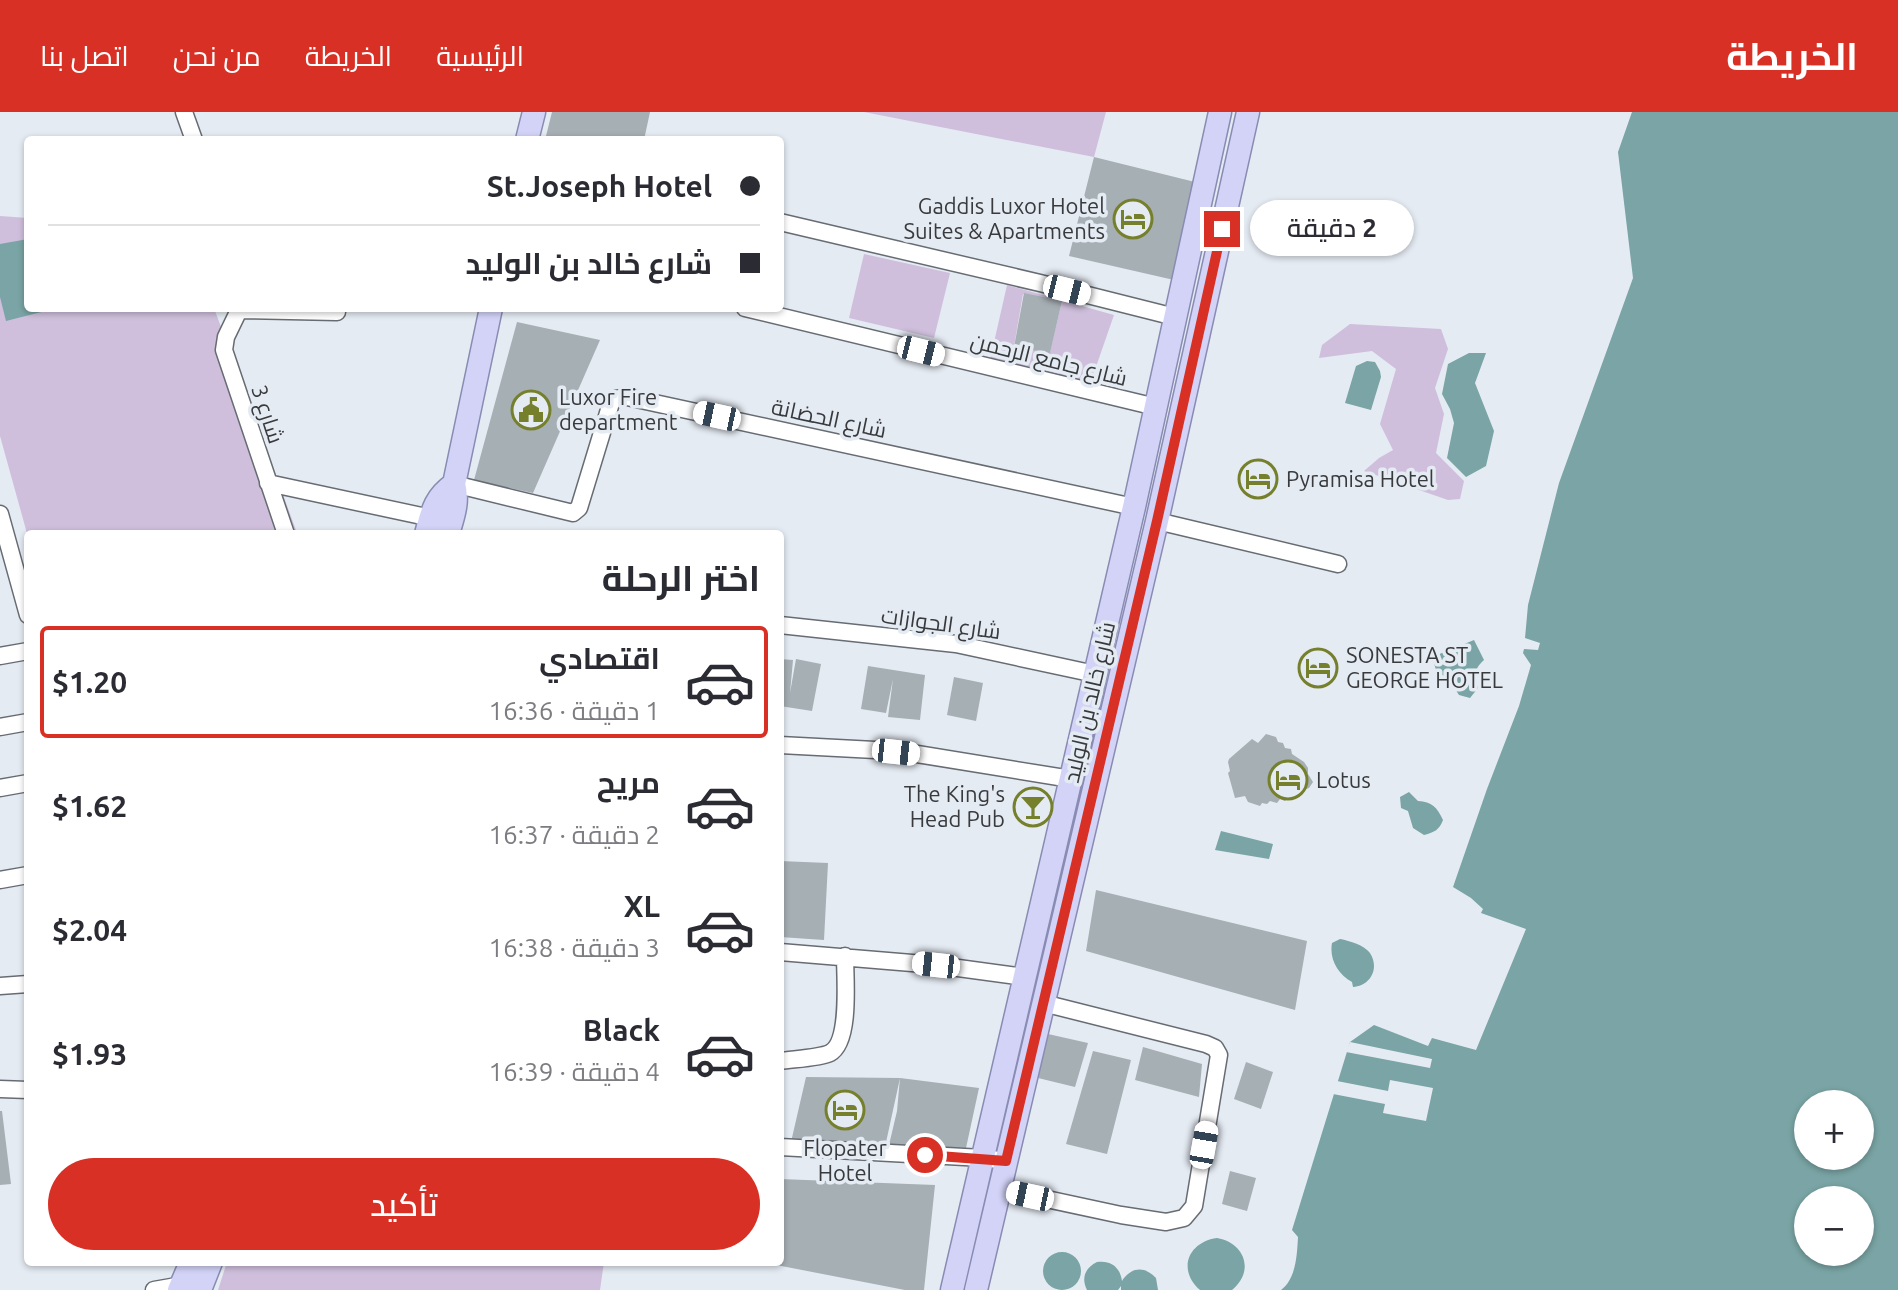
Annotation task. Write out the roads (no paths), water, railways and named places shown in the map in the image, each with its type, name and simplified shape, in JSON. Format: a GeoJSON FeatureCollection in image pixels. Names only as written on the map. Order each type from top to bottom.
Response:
{"type":"FeatureCollection","features":[{"type":"Feature","properties":{"kind":"main road"},"geometry":{"type":"LineString","coordinates":[[528,136],[534,112]]}},
{"type":"Feature","properties":{"kind":"main road","name":"شارع خالد بن الوليد"},"geometry":{"type":"LineString","coordinates":[[952,1290],[1134,507],[1220,112]]}},
{"type":"Feature","properties":{"kind":"main road","name":"شارع خالد بن الوليد"},"geometry":{"type":"LineString","coordinates":[[976,1290],[1157,521],[1248,112]]}},
{"type":"Feature","properties":{"kind":"main road"},"geometry":{"type":"LineString","coordinates":[[449,530],[456,506],[454,484],[490,312]]}},
{"type":"Feature","properties":{"kind":"main road"},"geometry":{"type":"LineString","coordinates":[[428,526],[438,498],[454,484]]}},
{"type":"Feature","properties":{"kind":"main road"},"geometry":{"type":"LineString","coordinates":[[1022,988],[1043,1003]]}},
{"type":"Feature","properties":{"kind":"street"},"geometry":{"type":"LineString","coordinates":[[184,112],[193,136]]}},
{"type":"Feature","properties":{"kind":"street"},"geometry":{"type":"LineString","coordinates":[[784,223],[1175,317]]}},
{"type":"Feature","properties":{"kind":"street","name":"شارع 3"},"geometry":{"type":"LineString","coordinates":[[238,312],[226,337],[224,350],[285,530]]}},
{"type":"Feature","properties":{"kind":"street","name":"شارع جامع الرحمن"},"geometry":{"type":"LineString","coordinates":[[762,312],[1156,407]]}},
{"type":"Feature","properties":{"kind":"street","name":"شارع الحضانة"},"geometry":{"type":"LineString","coordinates":[[454,484],[573,513],[579,508],[611,403],[627,397],[1134,507]]}},
{"type":"Feature","properties":{"kind":"street"},"geometry":{"type":"LineString","coordinates":[[268,483],[428,526]]}},
{"type":"Feature","properties":{"kind":"street"},"geometry":{"type":"LineString","coordinates":[[0,514],[5,552],[24,604]]}},
{"type":"Feature","properties":{"kind":"street"},"geometry":{"type":"LineString","coordinates":[[1157,521],[1338,564]]}},
{"type":"Feature","properties":{"kind":"street","name":"شارع الجوازات"},"geometry":{"type":"LineString","coordinates":[[784,625],[956,644],[1095,674]]}},
{"type":"Feature","properties":{"kind":"street"},"geometry":{"type":"LineString","coordinates":[[0,656],[24,652]]}},
{"type":"Feature","properties":{"kind":"street"},"geometry":{"type":"LineString","coordinates":[[0,727],[24,723]]}},
{"type":"Feature","properties":{"kind":"street"},"geometry":{"type":"LineString","coordinates":[[784,745],[917,754],[1071,779]]}},
{"type":"Feature","properties":{"kind":"street"},"geometry":{"type":"LineString","coordinates":[[0,788],[24,784]]}},
{"type":"Feature","properties":{"kind":"street"},"geometry":{"type":"LineString","coordinates":[[0,880],[24,876]]}},
{"type":"Feature","properties":{"kind":"street"},"geometry":{"type":"LineString","coordinates":[[784,952],[936,965],[1022,988]]}},
{"type":"Feature","properties":{"kind":"street"},"geometry":{"type":"LineString","coordinates":[[784,1060],[830,1053],[838,1046],[843,1032],[845,956]]}},
{"type":"Feature","properties":{"kind":"street"},"geometry":{"type":"LineString","coordinates":[[0,986],[24,984]]}},
{"type":"Feature","properties":{"kind":"street"},"geometry":{"type":"LineString","coordinates":[[1000,1189],[1166,1222],[1184,1218],[1194,1206],[1218,1051],[1206,1044],[1043,1003]]}},
{"type":"Feature","properties":{"kind":"street"},"geometry":{"type":"LineString","coordinates":[[0,1089],[24,1090]]}},
{"type":"Feature","properties":{"kind":"street"},"geometry":{"type":"LineString","coordinates":[[784,1147],[1006,1161]]}},
{"type":"Feature","properties":{"kind":"street"},"geometry":{"type":"LineString","coordinates":[[154,1290],[195,1282]]}},
{"type":"Feature","properties":{"kind":"place","name":"Gaddis Luxor Hotel Suites & Apartments"},"geometry":{"type":"Point","coordinates":[1133,219]}},
{"type":"Feature","properties":{"kind":"place","name":"Luxor Fire department"},"geometry":{"type":"Point","coordinates":[531,410]}},
{"type":"Feature","properties":{"kind":"place","name":"Pyramisa Hotel"},"geometry":{"type":"Point","coordinates":[1258,479]}},
{"type":"Feature","properties":{"kind":"place","name":"SONESTA ST GEORGE HOTEL"},"geometry":{"type":"Point","coordinates":[1318,668]}},
{"type":"Feature","properties":{"kind":"place","name":"Lotus"},"geometry":{"type":"Point","coordinates":[1288,780]}},
{"type":"Feature","properties":{"kind":"place","name":"The King's Head Pub"},"geometry":{"type":"Point","coordinates":[1033,807]}},
{"type":"Feature","properties":{"kind":"place","name":"Flopater Hotel"},"geometry":{"type":"Point","coordinates":[845,1110]}}]}
